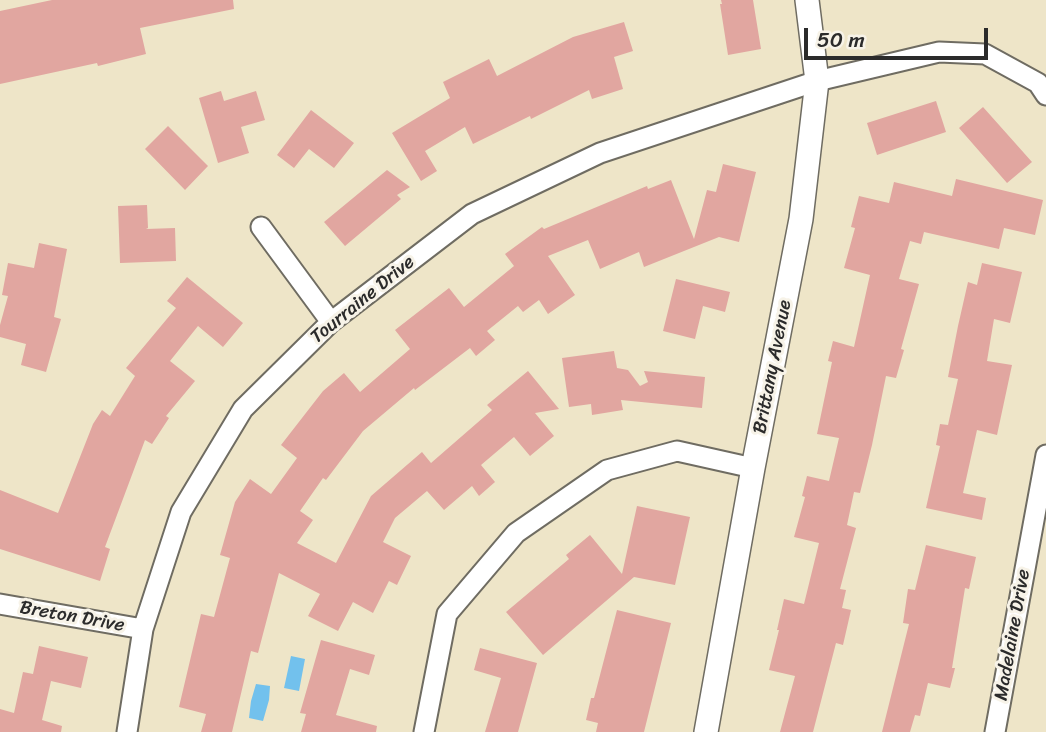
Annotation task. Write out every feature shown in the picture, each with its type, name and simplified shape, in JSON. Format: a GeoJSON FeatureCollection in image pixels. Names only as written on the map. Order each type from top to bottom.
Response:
{"type":"FeatureCollection","features":[{"type":"Feature","properties":{"kind":"street","name":"Brittany Avenue"},"geometry":{"type":"LineString","coordinates":[[706,732],[801,219],[817,81],[807,0]]}},
{"type":"Feature","properties":{"kind":"street"},"geometry":{"type":"LineString","coordinates":[[817,81],[939,52],[985,54],[1043,83]]}},
{"type":"Feature","properties":{"kind":"street","name":"Tourraine Drive"},"geometry":{"type":"LineString","coordinates":[[127,732],[143,629],[181,512],[243,409],[331,322],[472,215],[600,153],[817,81]]}},
{"type":"Feature","properties":{"kind":"street"},"geometry":{"type":"LineString","coordinates":[[261,227],[331,322]]}},
{"type":"Feature","properties":{"kind":"street"},"geometry":{"type":"LineString","coordinates":[[424,732],[447,614],[516,533],[607,470],[665,454],[677,451],[753,468]]}},
{"type":"Feature","properties":{"kind":"street","name":"Madelaine Drive"},"geometry":{"type":"LineString","coordinates":[[995,732],[1046,455]]}},
{"type":"Feature","properties":{"kind":"street","name":"Breton Drive"},"geometry":{"type":"LineString","coordinates":[[0,604],[143,629]]}},
{"type":"Feature","properties":{"kind":"water"},"geometry":{"type":"Polygon","coordinates":[[[291,656],[305,659],[299,691],[284,688],[291,656]]]}},
{"type":"Feature","properties":{"kind":"water"},"geometry":{"type":"Polygon","coordinates":[[[256,684],[270,686],[263,721],[249,718],[256,684]]]}},
{"type":"Feature","properties":{"kind":"building"},"geometry":{"type":"Polygon","coordinates":[[[52,0],[233,0],[234,9],[140,28],[146,54],[0,84],[0,11],[52,0]]]}},
{"type":"Feature","properties":{"kind":"building"},"geometry":{"type":"Polygon","coordinates":[[[721,0],[753,0],[761,49],[728,55],[721,0]]]}},
{"type":"Feature","properties":{"kind":"building"},"geometry":{"type":"Polygon","coordinates":[[[624,22],[633,51],[614,57],[623,89],[592,99],[589,90],[473,144],[465,127],[425,151],[437,171],[421,181],[392,133],[450,98],[443,82],[489,59],[497,76],[573,37],[624,22]]]}},
{"type":"Feature","properties":{"kind":"building"},"geometry":{"type":"Polygon","coordinates":[[[221,91],[224,101],[256,91],[265,120],[241,127],[249,153],[218,163],[199,98],[221,91]]]}},
{"type":"Feature","properties":{"kind":"building"},"geometry":{"type":"Polygon","coordinates":[[[936,101],[946,132],[877,155],[867,123],[936,101]]]}},
{"type":"Feature","properties":{"kind":"building"},"geometry":{"type":"Polygon","coordinates":[[[983,107],[1032,162],[1007,183],[959,128],[983,107]]]}},
{"type":"Feature","properties":{"kind":"building"},"geometry":{"type":"Polygon","coordinates":[[[311,110],[354,143],[334,168],[309,149],[294,168],[277,155],[311,110]]]}},
{"type":"Feature","properties":{"kind":"building"},"geometry":{"type":"Polygon","coordinates":[[[168,126],[208,166],[185,190],[145,149],[168,126]]]}},
{"type":"Feature","properties":{"kind":"building"},"geometry":{"type":"Polygon","coordinates":[[[723,164],[756,172],[739,242],[719,237],[644,267],[639,252],[600,269],[588,240],[548,256],[575,295],[548,314],[539,300],[523,312],[518,306],[487,331],[495,340],[476,356],[470,348],[415,390],[414,388],[363,431],[326,480],[323,478],[300,511],[313,520],[297,543],[336,563],[371,496],[422,452],[431,463],[492,410],[487,405],[528,371],[559,409],[535,413],[554,436],[530,456],[514,437],[481,465],[495,482],[479,496],[472,486],[444,510],[427,491],[395,518],[383,542],[411,556],[397,585],[389,581],[373,613],[353,602],[338,631],[308,616],[320,594],[279,573],[258,653],[251,651],[232,732],[201,732],[206,714],[179,707],[201,614],[214,617],[230,558],[220,555],[235,502],[250,479],[271,494],[297,458],[281,445],[323,391],[344,373],[360,392],[410,349],[395,330],[449,288],[464,307],[514,266],[505,254],[542,227],[544,229],[647,186],[648,189],[671,180],[694,239],[707,190],[716,192],[723,164]]]}},
{"type":"Feature","properties":{"kind":"building"},"geometry":{"type":"Polygon","coordinates":[[[387,170],[410,187],[397,195],[401,199],[345,246],[324,222],[387,170]]]}},
{"type":"Feature","properties":{"kind":"building"},"geometry":{"type":"Polygon","coordinates":[[[956,179],[1043,200],[1035,235],[1004,228],[999,249],[924,232],[921,244],[910,241],[899,279],[919,284],[896,378],[886,376],[860,493],[854,492],[847,525],[856,528],[840,589],[846,590],[842,608],[851,610],[843,645],[836,643],[813,732],[780,732],[795,676],[769,670],[777,630],[784,599],[804,604],[819,543],[794,537],[805,497],[802,496],[807,476],[829,481],[839,438],[817,434],[832,362],[828,361],[833,341],[854,347],[870,275],[844,268],[855,228],[851,227],[859,196],[889,203],[894,182],[952,196],[956,179]]]}},
{"type":"Feature","properties":{"kind":"building"},"geometry":{"type":"Polygon","coordinates":[[[147,205],[146,229],[175,228],[176,261],[120,263],[118,206],[147,205]]]}},
{"type":"Feature","properties":{"kind":"building"},"geometry":{"type":"Polygon","coordinates":[[[39,243],[67,249],[54,317],[61,319],[46,372],[21,365],[26,344],[0,337],[0,325],[8,296],[2,295],[8,263],[34,268],[39,243]]]}},
{"type":"Feature","properties":{"kind":"building"},"geometry":{"type":"Polygon","coordinates":[[[982,263],[1022,272],[1010,323],[994,319],[987,361],[1012,365],[997,435],[977,430],[963,493],[986,498],[982,520],[926,508],[940,446],[936,445],[940,424],[948,425],[958,379],[948,377],[968,282],[977,285],[982,263]]]}},
{"type":"Feature","properties":{"kind":"building"},"geometry":{"type":"Polygon","coordinates":[[[187,277],[243,323],[223,347],[198,326],[170,361],[195,381],[166,416],[169,418],[152,444],[145,440],[105,547],[110,549],[100,581],[0,549],[0,490],[58,513],[93,424],[102,410],[110,416],[135,376],[126,368],[176,308],[167,301],[187,277]]]}},
{"type":"Feature","properties":{"kind":"building"},"geometry":{"type":"Polygon","coordinates":[[[676,279],[730,292],[725,312],[703,306],[695,339],[663,331],[676,279]]]}},
{"type":"Feature","properties":{"kind":"building"},"geometry":{"type":"Polygon","coordinates":[[[614,351],[617,368],[628,370],[640,386],[648,382],[644,371],[705,377],[702,408],[621,400],[623,410],[592,415],[591,404],[569,407],[562,358],[614,351]]]}},
{"type":"Feature","properties":{"kind":"building"},"geometry":{"type":"Polygon","coordinates":[[[637,506],[690,517],[675,585],[634,577],[543,655],[506,612],[569,559],[566,555],[590,535],[622,574],[637,506]]]}},
{"type":"Feature","properties":{"kind":"building"},"geometry":{"type":"Polygon","coordinates":[[[926,545],[976,557],[969,589],[965,588],[952,668],[955,668],[950,688],[928,683],[920,716],[915,715],[910,732],[882,732],[909,624],[903,623],[908,589],[915,590],[926,545]]]}},
{"type":"Feature","properties":{"kind":"building"},"geometry":{"type":"Polygon","coordinates":[[[617,610],[671,623],[644,732],[596,732],[598,723],[586,720],[617,610]]]}},
{"type":"Feature","properties":{"kind":"building"},"geometry":{"type":"Polygon","coordinates":[[[321,640],[375,655],[369,675],[350,669],[336,715],[377,726],[376,732],[301,732],[306,714],[300,713],[321,640]]]}},
{"type":"Feature","properties":{"kind":"building"},"geometry":{"type":"Polygon","coordinates":[[[39,646],[88,657],[81,688],[51,681],[42,720],[62,726],[61,732],[0,732],[0,709],[14,713],[23,672],[33,674],[39,646]]]}},
{"type":"Feature","properties":{"kind":"building"},"geometry":{"type":"Polygon","coordinates":[[[480,648],[537,663],[518,732],[485,732],[501,678],[474,670],[480,648]]]}}]}
